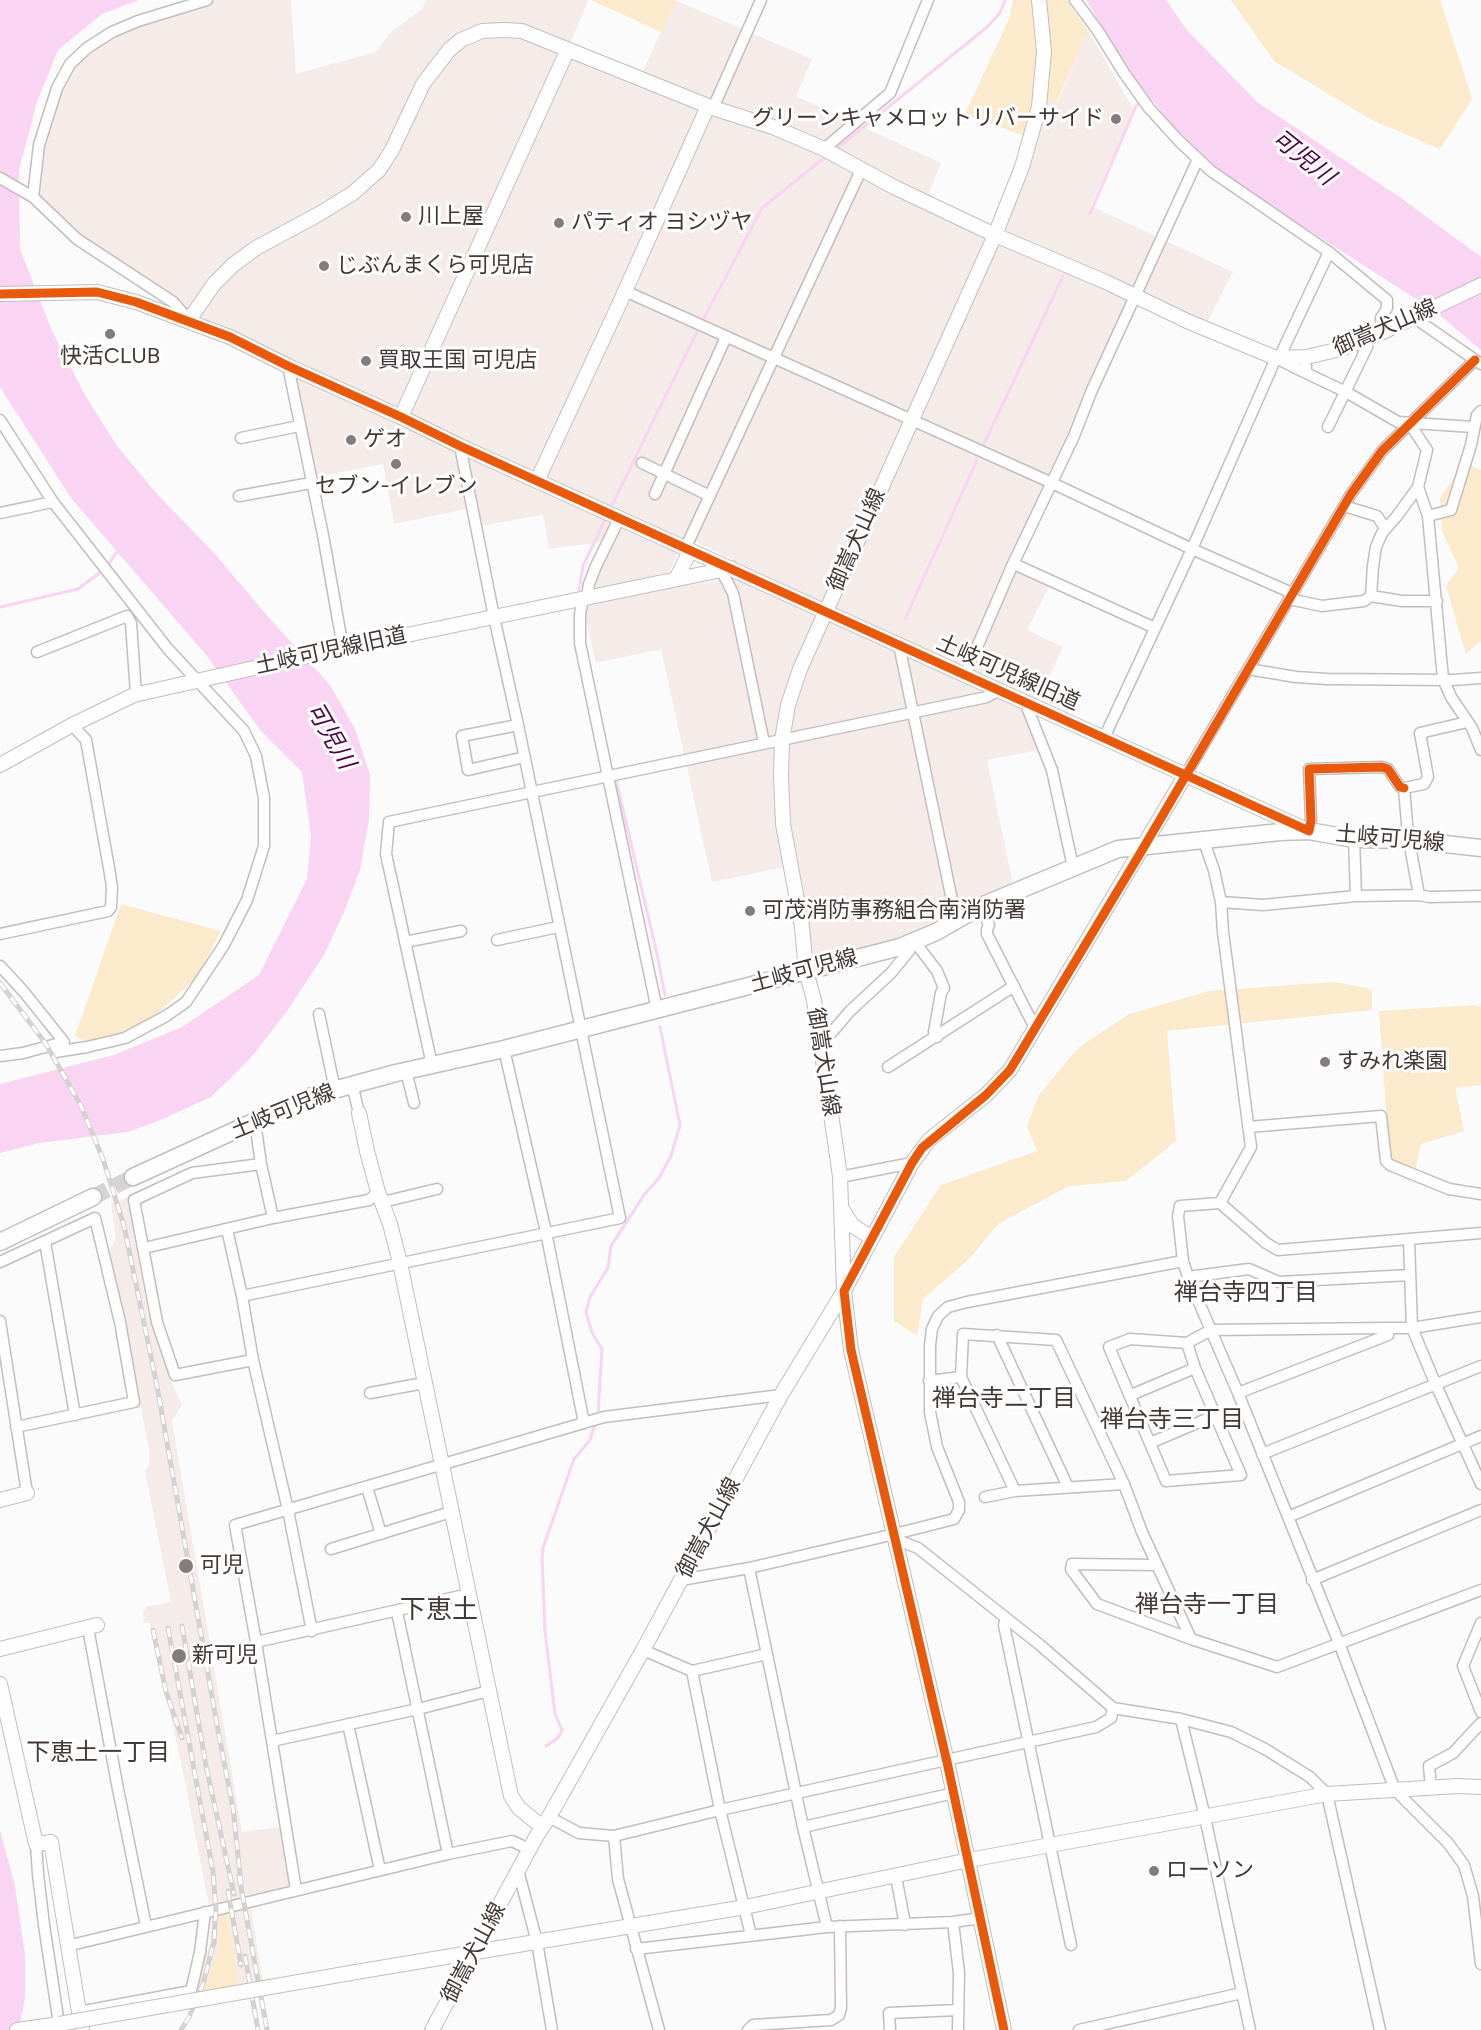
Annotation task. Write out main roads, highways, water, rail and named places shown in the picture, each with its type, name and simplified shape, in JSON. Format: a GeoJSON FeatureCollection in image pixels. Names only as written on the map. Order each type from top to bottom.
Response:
{"type":"FeatureCollection","features":[{"type":"Feature","properties":{"kind":"main road","name":"土岐可児線"},"geometry":{"type":"LineString","coordinates":[[133,1177],[308,1097],[406,1071],[504,1050],[900,947],[936,932],[981,906],[1118,849],[1203,839],[1309,831],[1354,839],[1410,840],[1481,848]]}},
{"type":"Feature","properties":{"kind":"main road"},"geometry":{"type":"LineString","coordinates":[[0,1242],[93,1197]]}},
{"type":"Feature","properties":{"kind":"water","name":"可児川"},"geometry":{"type":"Polygon","coordinates":[[[0,0],[139,0],[102,14],[58,50],[37,102],[19,170],[20,249],[52,331],[85,395],[117,446],[156,493],[215,554],[330,685],[355,729],[370,775],[369,820],[360,870],[344,912],[324,955],[287,1011],[250,1059],[211,1097],[163,1119],[128,1132],[39,1143],[0,1153],[0,1084],[114,1055],[182,1027],[259,975],[307,879],[311,836],[302,772],[261,731],[207,656],[71,498],[0,387],[0,0]]]}},
{"type":"Feature","properties":{"kind":"water","name":"可児川"},"geometry":{"type":"Polygon","coordinates":[[[1086,0],[1166,0],[1186,29],[1257,102],[1401,198],[1481,257],[1481,350],[1436,312],[1225,176],[1174,127],[1133,77],[1086,0]]]}},
{"type":"Feature","properties":{"kind":"water"},"geometry":{"type":"Polygon","coordinates":[[[0,1830],[15,1886],[25,1955],[25,1997],[19,2030],[0,2030],[0,1830]]]}},
{"type":"Feature","properties":{"kind":"waterway"},"geometry":{"type":"LineString","coordinates":[[839,147],[987,27],[1000,13],[1005,0]]}},
{"type":"Feature","properties":{"kind":"waterway"},"geometry":{"type":"LineString","coordinates":[[1090,214],[1136,106],[1151,95]]}},
{"type":"Feature","properties":{"kind":"waterway"},"geometry":{"type":"LineString","coordinates":[[704,318],[762,208],[824,158]]}},
{"type":"Feature","properties":{"kind":"waterway"},"geometry":{"type":"LineString","coordinates":[[983,446],[1063,276]]}},
{"type":"Feature","properties":{"kind":"waterway"},"geometry":{"type":"LineString","coordinates":[[612,505],[697,332]]}},
{"type":"Feature","properties":{"kind":"waterway"},"geometry":{"type":"LineString","coordinates":[[905,619],[977,460]]}},
{"type":"Feature","properties":{"kind":"waterway"},"geometry":{"type":"LineString","coordinates":[[579,590],[583,566],[605,520]]}},
{"type":"Feature","properties":{"kind":"waterway"},"geometry":{"type":"LineString","coordinates":[[0,607],[78,589],[106,568],[118,550]]}},
{"type":"Feature","properties":{"kind":"waterway"},"geometry":{"type":"LineString","coordinates":[[616,780],[665,995]]}},
{"type":"Feature","properties":{"kind":"waterway"},"geometry":{"type":"LineString","coordinates":[[598,1415],[602,1349],[592,1333],[586,1312],[590,1297],[608,1268],[611,1246],[644,1195],[659,1178],[671,1156],[680,1125],[660,1027]]}},
{"type":"Feature","properties":{"kind":"waterway"},"geometry":{"type":"LineString","coordinates":[[546,1746],[558,1738],[562,1730],[555,1714],[545,1631],[543,1548],[574,1459],[590,1440],[595,1424]]}},
{"type":"Feature","properties":{"kind":"tunnel"},"geometry":{"type":"LineString","coordinates":[[93,1197],[133,1177]]}},
{"type":"Feature","properties":{"kind":"railway"},"geometry":{"type":"LineString","coordinates":[[0,983],[46,1044],[81,1106],[103,1159],[124,1226],[157,1386],[233,1808],[241,1884]]}},
{"type":"Feature","properties":{"kind":"railway"},"geometry":{"type":"LineString","coordinates":[[182,1626],[206,1766],[234,1894]]}},
{"type":"Feature","properties":{"kind":"railway"},"geometry":{"type":"LineString","coordinates":[[168,1628],[213,1872],[216,1909],[214,1942],[203,1984],[181,2030]]}},
{"type":"Feature","properties":{"kind":"railway"},"geometry":{"type":"LineString","coordinates":[[153,1630],[166,1692],[182,1738]]}},
{"type":"Feature","properties":{"kind":"railway"},"geometry":{"type":"LineString","coordinates":[[239,1876],[267,2030]]}},
{"type":"Feature","properties":{"kind":"railway"},"geometry":{"type":"LineString","coordinates":[[228,1891],[241,1965]]}},
{"type":"Feature","properties":{"kind":"railway"},"geometry":{"type":"LineString","coordinates":[[245,1956],[258,2030]]}},
{"type":"Feature","properties":{"kind":"place","name":"グリーンキャメロットリバーサイド"},"geometry":{"type":"Point","coordinates":[1116,119]}},
{"type":"Feature","properties":{"kind":"place","name":"川上屋"},"geometry":{"type":"Point","coordinates":[406,217]}},
{"type":"Feature","properties":{"kind":"place","name":"パティオ ヨシヅヤ"},"geometry":{"type":"Point","coordinates":[559,223]}},
{"type":"Feature","properties":{"kind":"place","name":"じぶんまくら可児店"},"geometry":{"type":"Point","coordinates":[324,266]}},
{"type":"Feature","properties":{"kind":"place","name":"快活CLUB"},"geometry":{"type":"Point","coordinates":[110,334]}},
{"type":"Feature","properties":{"kind":"place","name":"買取王国 可児店"},"geometry":{"type":"Point","coordinates":[366,361]}},
{"type":"Feature","properties":{"kind":"place","name":"ゲオ"},"geometry":{"type":"Point","coordinates":[351,440]}},
{"type":"Feature","properties":{"kind":"place","name":"セブン-イレブン"},"geometry":{"type":"Point","coordinates":[396,464]}},
{"type":"Feature","properties":{"kind":"place","name":"可茂消防事務組合南消防署"},"geometry":{"type":"Point","coordinates":[750,911]}},
{"type":"Feature","properties":{"kind":"place","name":"すみれ楽園"},"geometry":{"type":"Point","coordinates":[1325,1062]}},
{"type":"Feature","properties":{"kind":"place","name":"可児"},"geometry":{"type":"Point","coordinates":[186,1566]}},
{"type":"Feature","properties":{"kind":"place","name":"新可児"},"geometry":{"type":"Point","coordinates":[179,1656]}},
{"type":"Feature","properties":{"kind":"place","name":"ローソン"},"geometry":{"type":"Point","coordinates":[1154,1871]}},
{"type":"Feature","properties":{"kind":"district","name":"禅台寺四丁目"},"geometry":{"type":"Point","coordinates":[1246,1293]}},
{"type":"Feature","properties":{"kind":"district","name":"禅台寺二丁目"},"geometry":{"type":"Point","coordinates":[1004,1399]}},
{"type":"Feature","properties":{"kind":"district","name":"禅台寺三丁目"},"geometry":{"type":"Point","coordinates":[1172,1420]}},
{"type":"Feature","properties":{"kind":"district","name":"禅台寺一丁目"},"geometry":{"type":"Point","coordinates":[1207,1605]}},
{"type":"Feature","properties":{"kind":"district","name":"下恵土"},"geometry":{"type":"Point","coordinates":[439,1610]}},
{"type":"Feature","properties":{"kind":"district","name":"下恵土一丁目"},"geometry":{"type":"Point","coordinates":[98,1753]}}]}
